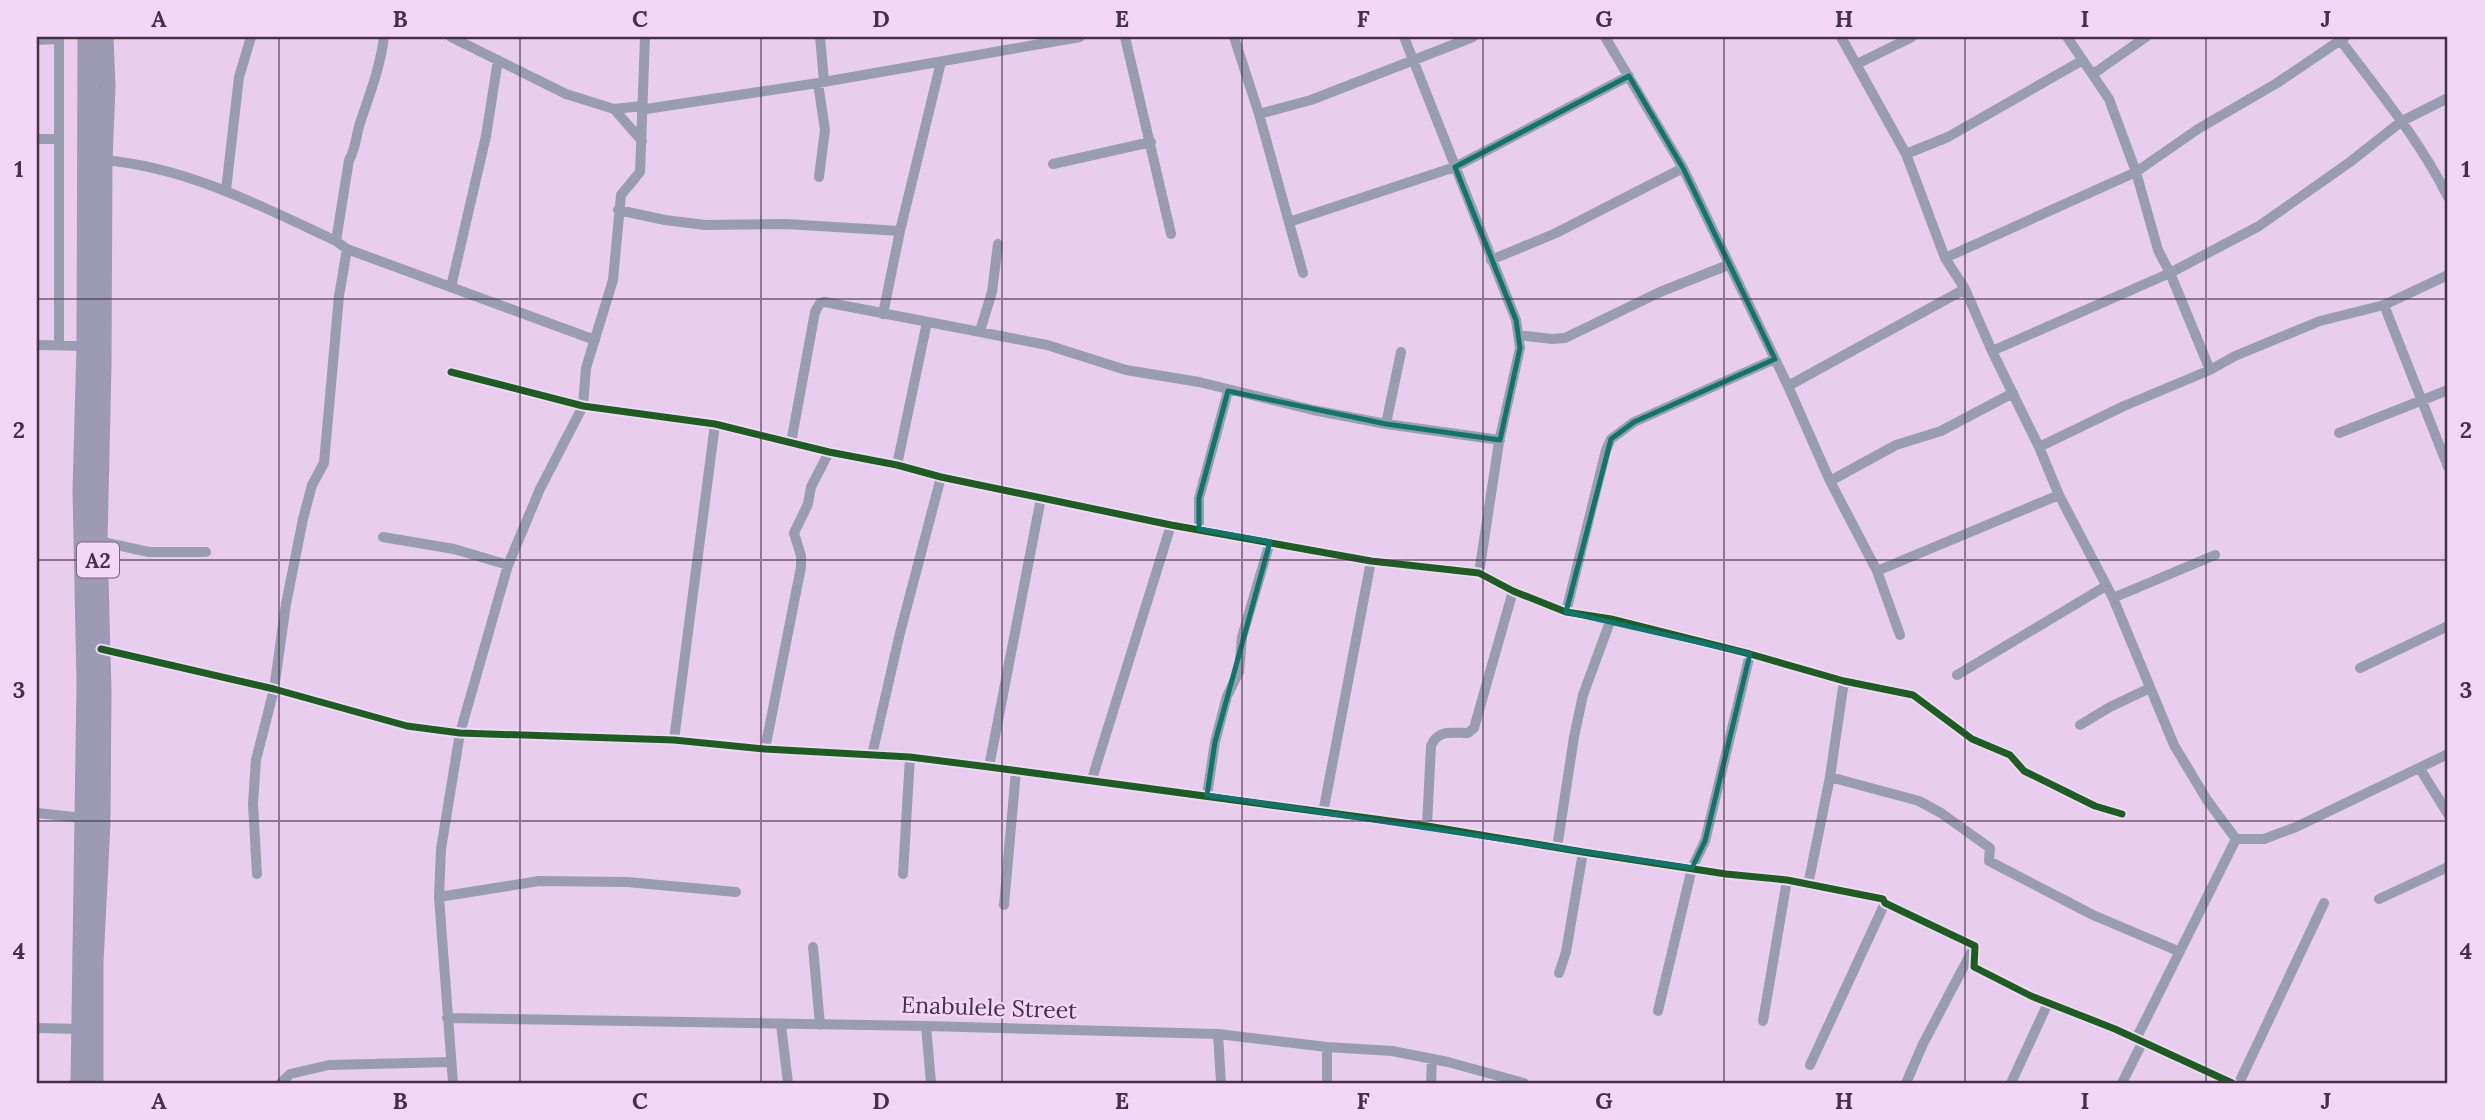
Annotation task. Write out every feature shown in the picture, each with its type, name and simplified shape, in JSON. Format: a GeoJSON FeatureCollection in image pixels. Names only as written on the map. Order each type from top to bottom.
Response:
{"type":"FeatureCollection","features":[{"type":"Feature","properties":{"kind":"highway","name":"A2"},"geometry":{"type":"LineString","coordinates":[[87,37],[101,649],[101,823],[94,962],[94,1083]]}},
{"type":"Feature","properties":{"kind":"highway","name":"A2"},"geometry":{"type":"LineString","coordinates":[[80,1083],[86,683],[82,490],[94,346],[106,86],[104,37]]}},
{"type":"Feature","properties":{"kind":"street"},"geometry":{"type":"LineString","coordinates":[[226,190],[239,77],[251,37]]}},
{"type":"Feature","properties":{"kind":"street"},"geometry":{"type":"LineString","coordinates":[[336,241],[349,160],[354,152],[359,125],[380,66],[384,37]]}},
{"type":"Feature","properties":{"kind":"street"},"geometry":{"type":"LineString","coordinates":[[451,37],[566,94],[614,109],[642,106],[646,108],[821,82],[1080,37]]}},
{"type":"Feature","properties":{"kind":"street"},"geometry":{"type":"LineString","coordinates":[[453,1083],[439,897],[441,849],[460,733],[508,565],[540,489],[583,407],[586,368],[613,280],[621,195],[640,172],[645,37]]}},
{"type":"Feature","properties":{"kind":"street"},"geometry":{"type":"LineString","coordinates":[[818,177],[825,130],[820,37]]}},
{"type":"Feature","properties":{"kind":"street"},"geometry":{"type":"LineString","coordinates":[[1013,37],[1014,50]]}},
{"type":"Feature","properties":{"kind":"street"},"geometry":{"type":"LineString","coordinates":[[1125,37],[1171,234]]}},
{"type":"Feature","properties":{"kind":"street"},"geometry":{"type":"LineString","coordinates":[[1234,37],[1259,114],[1303,273]]}},
{"type":"Feature","properties":{"kind":"street"},"geometry":{"type":"LineString","coordinates":[[1404,37],[1516,320],[1520,348],[1500,440],[1479,573]]}},
{"type":"Feature","properties":{"kind":"street"},"geometry":{"type":"LineString","coordinates":[[1259,114],[1311,100],[1473,37]]}},
{"type":"Feature","properties":{"kind":"street"},"geometry":{"type":"LineString","coordinates":[[1605,37],[1683,168],[1788,386],[1830,481],[1877,571],[1900,635]]}},
{"type":"Feature","properties":{"kind":"street"},"geometry":{"type":"LineString","coordinates":[[1841,37],[1906,154],[1945,258],[1965,289],[2059,495],[2113,597],[2174,746],[2207,800],[2236,839]]}},
{"type":"Feature","properties":{"kind":"street"},"geometry":{"type":"LineString","coordinates":[[1857,64],[1912,37]]}},
{"type":"Feature","properties":{"kind":"street"},"geometry":{"type":"LineString","coordinates":[[2067,37],[2109,99],[2136,172],[2158,250],[2210,370]]}},
{"type":"Feature","properties":{"kind":"street"},"geometry":{"type":"LineString","coordinates":[[2093,74],[2146,37]]}},
{"type":"Feature","properties":{"kind":"street"},"geometry":{"type":"LineString","coordinates":[[37,40],[60,38],[59,345]]}},
{"type":"Feature","properties":{"kind":"street"},"geometry":{"type":"LineString","coordinates":[[1945,258],[2136,172],[2198,129],[2277,83],[2341,38],[2433,167],[2448,197]]}},
{"type":"Feature","properties":{"kind":"street"},"geometry":{"type":"LineString","coordinates":[[451,287],[486,136],[498,60]]}},
{"type":"Feature","properties":{"kind":"street"},"geometry":{"type":"LineString","coordinates":[[1906,154],[1948,136],[2083,60]]}},
{"type":"Feature","properties":{"kind":"street"},"geometry":{"type":"LineString","coordinates":[[883,314],[941,62]]}},
{"type":"Feature","properties":{"kind":"street"},"geometry":{"type":"LineString","coordinates":[[1289,222],[1455,167],[1629,76]]}},
{"type":"Feature","properties":{"kind":"street"},"geometry":{"type":"LineString","coordinates":[[1992,351],[2170,273],[2259,226],[2350,162],[2402,121],[2448,97]]}},
{"type":"Feature","properties":{"kind":"street"},"geometry":{"type":"LineString","coordinates":[[614,109],[642,141]]}},
{"type":"Feature","properties":{"kind":"street"},"geometry":{"type":"LineString","coordinates":[[37,139],[59,139]]}},
{"type":"Feature","properties":{"kind":"street"},"geometry":{"type":"LineString","coordinates":[[1053,163],[1151,142]]}},
{"type":"Feature","properties":{"kind":"street"},"geometry":{"type":"LineString","coordinates":[[103,160],[138,165],[226,190],[336,241],[347,249],[595,340]]}},
{"type":"Feature","properties":{"kind":"street"},"geometry":{"type":"LineString","coordinates":[[1491,260],[1556,233],[1683,168]]}},
{"type":"Feature","properties":{"kind":"street"},"geometry":{"type":"LineString","coordinates":[[618,211],[705,225],[786,224],[900,231]]}},
{"type":"Feature","properties":{"kind":"street"},"geometry":{"type":"LineString","coordinates":[[980,331],[992,292],[998,244]]}},
{"type":"Feature","properties":{"kind":"street"},"geometry":{"type":"LineString","coordinates":[[257,874],[253,804],[256,760],[274,688],[286,604],[303,519],[312,485],[324,463],[339,296],[347,249]]}},
{"type":"Feature","properties":{"kind":"street"},"geometry":{"type":"LineString","coordinates":[[1518,335],[1565,338],[1660,292],[1728,265]]}},
{"type":"Feature","properties":{"kind":"street"},"geometry":{"type":"LineString","coordinates":[[2039,447],[2124,406],[2210,370],[2235,356],[2319,321],[2384,304],[2448,275]]}},
{"type":"Feature","properties":{"kind":"street"},"geometry":{"type":"LineString","coordinates":[[1788,386],[1965,289]]}},
{"type":"Feature","properties":{"kind":"street"},"geometry":{"type":"LineString","coordinates":[[791,443],[817,306],[825,302],[1047,345],[1126,370],[1199,383],[1386,424],[1500,440]]}},
{"type":"Feature","properties":{"kind":"street"},"geometry":{"type":"LineString","coordinates":[[2384,304],[2448,467]]}},
{"type":"Feature","properties":{"kind":"street"},"geometry":{"type":"LineString","coordinates":[[897,465],[927,322]]}},
{"type":"Feature","properties":{"kind":"street"},"geometry":{"type":"LineString","coordinates":[[37,345],[94,346]]}},
{"type":"Feature","properties":{"kind":"street"},"geometry":{"type":"LineString","coordinates":[[1386,424],[1401,352]]}},
{"type":"Feature","properties":{"kind":"street"},"geometry":{"type":"LineString","coordinates":[[1566,612],[1611,439],[1634,422],[1775,359]]}},
{"type":"Feature","properties":{"kind":"street"},"geometry":{"type":"LineString","coordinates":[[451,372],[583,407],[715,424],[941,477],[1171,524],[1371,561],[1479,573],[1513,591],[1566,612],[1611,619],[1844,681],[1913,695],[1972,739],[2010,755],[2024,771],[2095,806],[2122,814]]}},
{"type":"Feature","properties":{"kind":"street"},"geometry":{"type":"LineString","coordinates":[[2339,433],[2448,390]]}},
{"type":"Feature","properties":{"kind":"street"},"geometry":{"type":"LineString","coordinates":[[1199,529],[1199,498],[1228,391]]}},
{"type":"Feature","properties":{"kind":"street"},"geometry":{"type":"LineString","coordinates":[[1830,481],[1896,445],[1941,431],[2013,393]]}},
{"type":"Feature","properties":{"kind":"street"},"geometry":{"type":"LineString","coordinates":[[674,740],[715,424]]}},
{"type":"Feature","properties":{"kind":"street"},"geometry":{"type":"LineString","coordinates":[[765,749],[801,567],[801,556],[794,533],[808,504],[811,488],[829,452]]}},
{"type":"Feature","properties":{"kind":"street"},"geometry":{"type":"LineString","coordinates":[[872,755],[941,477]]}},
{"type":"Feature","properties":{"kind":"street"},"geometry":{"type":"LineString","coordinates":[[1877,571],[2059,495]]}},
{"type":"Feature","properties":{"kind":"street"},"geometry":{"type":"LineString","coordinates":[[989,766],[1041,498]]}},
{"type":"Feature","properties":{"kind":"street"},"geometry":{"type":"LineString","coordinates":[[1092,779],[1171,524]]}},
{"type":"Feature","properties":{"kind":"street"},"geometry":{"type":"LineString","coordinates":[[383,537],[454,549],[508,565]]}},
{"type":"Feature","properties":{"kind":"street"},"geometry":{"type":"LineString","coordinates":[[98,541],[149,552],[206,552]]}},
{"type":"Feature","properties":{"kind":"street"},"geometry":{"type":"LineString","coordinates":[[1207,795],[1215,742],[1227,696],[1239,672],[1242,637],[1270,542]]}},
{"type":"Feature","properties":{"kind":"street"},"geometry":{"type":"LineString","coordinates":[[2113,597],[2215,555]]}},
{"type":"Feature","properties":{"kind":"street"},"geometry":{"type":"LineString","coordinates":[[1323,813],[1371,561]]}},
{"type":"Feature","properties":{"kind":"street"},"geometry":{"type":"LineString","coordinates":[[1957,675],[2105,586]]}},
{"type":"Feature","properties":{"kind":"street"},"geometry":{"type":"LineString","coordinates":[[1427,825],[1431,746],[1434,737],[1440,733],[1468,733],[1474,728],[1513,591]]}},
{"type":"Feature","properties":{"kind":"street"},"geometry":{"type":"LineString","coordinates":[[1557,848],[1583,695],[1611,619]]}},
{"type":"Feature","properties":{"kind":"street"},"geometry":{"type":"LineString","coordinates":[[2360,668],[2448,626]]}},
{"type":"Feature","properties":{"kind":"street"},"geometry":{"type":"LineString","coordinates":[[101,649],[274,688],[407,726],[460,733],[674,740],[989,766],[1427,825],[1583,852],[1787,880],[1882,899],[1885,903],[1975,946]]}},
{"type":"Feature","properties":{"kind":"street"},"geometry":{"type":"LineString","coordinates":[[1658,1011],[1692,868],[1705,841],[1750,654]]}},
{"type":"Feature","properties":{"kind":"street"},"geometry":{"type":"LineString","coordinates":[[1808,885],[1844,681]]}},
{"type":"Feature","properties":{"kind":"street"},"geometry":{"type":"LineString","coordinates":[[2080,725],[2150,688]]}},
{"type":"Feature","properties":{"kind":"street"},"geometry":{"type":"LineString","coordinates":[[2236,839],[2264,839],[2296,827],[2448,754]]}},
{"type":"Feature","properties":{"kind":"street"},"geometry":{"type":"LineString","coordinates":[[903,874],[910,758]]}},
{"type":"Feature","properties":{"kind":"street"},"geometry":{"type":"LineString","coordinates":[[2420,769],[2448,814]]}},
{"type":"Feature","properties":{"kind":"street"},"geometry":{"type":"LineString","coordinates":[[1004,905],[1016,771]]}},
{"type":"Feature","properties":{"kind":"street"},"geometry":{"type":"LineString","coordinates":[[1829,777],[1919,801],[1941,813],[1990,848],[1989,862],[2093,915],[2178,951]]}},
{"type":"Feature","properties":{"kind":"street"},"geometry":{"type":"LineString","coordinates":[[37,813],[84,818]]}},
{"type":"Feature","properties":{"kind":"street"},"geometry":{"type":"LineString","coordinates":[[2122,1083],[2178,951],[2236,839]]}},
{"type":"Feature","properties":{"kind":"street"},"geometry":{"type":"LineString","coordinates":[[1559,973],[1566,952],[1583,852]]}},
{"type":"Feature","properties":{"kind":"street"},"geometry":{"type":"LineString","coordinates":[[2379,899],[2448,867]]}},
{"type":"Feature","properties":{"kind":"street"},"geometry":{"type":"LineString","coordinates":[[1763,1021],[1787,880]]}},
{"type":"Feature","properties":{"kind":"street"},"geometry":{"type":"LineString","coordinates":[[439,897],[539,881],[627,882],[736,891]]}},
{"type":"Feature","properties":{"kind":"street"},"geometry":{"type":"LineString","coordinates":[[1810,1065],[1885,903]]}},
{"type":"Feature","properties":{"kind":"street"},"geometry":{"type":"LineString","coordinates":[[2239,1083],[2324,903]]}},
{"type":"Feature","properties":{"kind":"street"},"geometry":{"type":"LineString","coordinates":[[1975,946],[1974,967],[2048,1003],[2115,1028],[2232,1083]]}},
{"type":"Feature","properties":{"kind":"street"},"geometry":{"type":"LineString","coordinates":[[1906,1083],[1923,1044],[1975,946]]}},
{"type":"Feature","properties":{"kind":"street"},"geometry":{"type":"LineString","coordinates":[[813,947],[820,1025]]}},
{"type":"Feature","properties":{"kind":"street"},"geometry":{"type":"LineString","coordinates":[[2011,1083],[2048,1003]]}},
{"type":"Feature","properties":{"kind":"street","name":"Enabulele Street"},"geometry":{"type":"LineString","coordinates":[[447,1017],[1218,1034],[1327,1047],[1392,1051],[1524,1083]]}},
{"type":"Feature","properties":{"kind":"street"},"geometry":{"type":"LineString","coordinates":[[781,1025],[788,1083]]}},
{"type":"Feature","properties":{"kind":"street"},"geometry":{"type":"LineString","coordinates":[[926,1026],[931,1083]]}},
{"type":"Feature","properties":{"kind":"street"},"geometry":{"type":"LineString","coordinates":[[37,1028],[80,1029]]}},
{"type":"Feature","properties":{"kind":"street"},"geometry":{"type":"LineString","coordinates":[[1218,1034],[1221,1083]]}},
{"type":"Feature","properties":{"kind":"street"},"geometry":{"type":"LineString","coordinates":[[1327,1047],[1327,1083]]}},
{"type":"Feature","properties":{"kind":"street"},"geometry":{"type":"LineString","coordinates":[[1431,1083],[1432,1059]]}},
{"type":"Feature","properties":{"kind":"street"},"geometry":{"type":"LineString","coordinates":[[281,1083],[290,1074],[328,1065],[451,1062]]}},
{"type":"Feature","properties":{"kind":"highlighted area"},"geometry":{"type":"Polygon","coordinates":[[[1629,76],[1683,168],[1775,359],[1634,422],[1611,439],[1566,612],[1750,654],[1705,841],[1692,868],[1207,795],[1215,742],[1270,542],[1199,529],[1199,498],[1228,391],[1386,424],[1500,440],[1520,348],[1516,320],[1455,167],[1629,76]]]}},
{"type":"Feature","properties":{"kind":"cycle path"},"geometry":{"type":"LineString","coordinates":[[451,372],[583,406],[715,424],[941,477],[1171,525],[1371,561],[1479,573],[1513,591],[1566,612],[1611,619],[1844,681],[1913,695],[1972,739],[2010,755],[2024,771],[2095,806],[2122,814]]}},
{"type":"Feature","properties":{"kind":"cycle path"},"geometry":{"type":"LineString","coordinates":[[101,649],[274,689],[407,726],[460,733],[674,740],[765,749],[910,757],[1427,826],[1726,874],[1787,880],[1883,899],[1885,903],[1975,946],[1974,967],[2031,996],[2115,1029],[2232,1083]]}}]}
